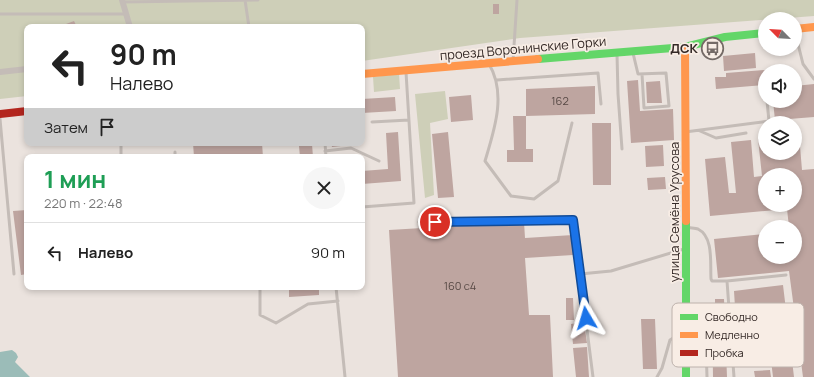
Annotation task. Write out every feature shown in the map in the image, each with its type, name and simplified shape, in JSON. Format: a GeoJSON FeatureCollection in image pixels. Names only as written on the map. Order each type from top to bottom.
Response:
{"type":"FeatureCollection","features":[{"type":"Feature","properties":{"kind":"street"},"geometry":{"type":"LineString","coordinates":[[122,1],[129,24]]}},
{"type":"Feature","properties":{"kind":"street"},"geometry":{"type":"LineString","coordinates":[[802,30],[814,27]]}},
{"type":"Feature","properties":{"kind":"street","name":"проезд Воронинские Горки"},"geometry":{"type":"LineString","coordinates":[[365,74],[513,60],[685,47],[725,38],[758,34]]}},
{"type":"Feature","properties":{"kind":"street","name":"улица Семёна Урусова"},"geometry":{"type":"LineString","coordinates":[[685,47],[686,303]]}},
{"type":"Feature","properties":{"kind":"street"},"geometry":{"type":"LineString","coordinates":[[0,72],[24,69]]}},
{"type":"Feature","properties":{"kind":"street"},"geometry":{"type":"LineString","coordinates":[[0,114],[24,111]]}},
{"type":"Feature","properties":{"kind":"lane"},"geometry":{"type":"LineString","coordinates":[[245,0],[249,24]]}},
{"type":"Feature","properties":{"kind":"lane"},"geometry":{"type":"LineString","coordinates":[[122,1],[258,0]]}},
{"type":"Feature","properties":{"kind":"lane"},"geometry":{"type":"LineString","coordinates":[[513,60],[517,0]]}},
{"type":"Feature","properties":{"kind":"lane"},"geometry":{"type":"LineString","coordinates":[[0,14],[126,14]]}},
{"type":"Feature","properties":{"kind":"lane"},"geometry":{"type":"LineString","coordinates":[[632,51],[638,74],[666,73],[669,106],[644,108],[642,74]]}},
{"type":"Feature","properties":{"kind":"lane"},"geometry":{"type":"LineString","coordinates":[[617,52],[622,149]]}},
{"type":"Feature","properties":{"kind":"lane"},"geometry":{"type":"LineString","coordinates":[[801,56],[803,64],[814,79]]}},
{"type":"Feature","properties":{"kind":"lane"},"geometry":{"type":"LineString","coordinates":[[488,63],[497,80],[497,118],[485,161],[511,196],[534,199],[558,181],[572,123]]}},
{"type":"Feature","properties":{"kind":"lane"},"geometry":{"type":"LineString","coordinates":[[365,207],[414,203],[406,70]]}},
{"type":"Feature","properties":{"kind":"lane"},"geometry":{"type":"LineString","coordinates":[[497,80],[598,73],[601,104]]}},
{"type":"Feature","properties":{"kind":"lane"},"geometry":{"type":"LineString","coordinates":[[685,132],[700,131],[714,127],[769,122],[768,108]]}},
{"type":"Feature","properties":{"kind":"lane"},"geometry":{"type":"LineString","coordinates":[[0,119],[14,274]]}},
{"type":"Feature","properties":{"kind":"lane"},"geometry":{"type":"LineString","coordinates":[[372,122],[409,120]]}},
{"type":"Feature","properties":{"kind":"lane"},"geometry":{"type":"LineString","coordinates":[[700,131],[716,138],[746,133]]}},
{"type":"Feature","properties":{"kind":"lane"},"geometry":{"type":"LineString","coordinates":[[325,146],[326,154]]}},
{"type":"Feature","properties":{"kind":"lane"},"geometry":{"type":"LineString","coordinates":[[325,151],[351,148],[364,154]]}},
{"type":"Feature","properties":{"kind":"lane"},"geometry":{"type":"LineString","coordinates":[[365,154],[379,161]]}},
{"type":"Feature","properties":{"kind":"lane"},"geometry":{"type":"LineString","coordinates":[[419,222],[573,220],[593,377]]}},
{"type":"Feature","properties":{"kind":"lane"},"geometry":{"type":"LineString","coordinates":[[686,227],[698,229],[706,236],[710,250],[712,281],[727,281],[786,275]]}},
{"type":"Feature","properties":{"kind":"lane"},"geometry":{"type":"LineString","coordinates":[[580,274],[611,271],[686,248]]}},
{"type":"Feature","properties":{"kind":"lane"},"geometry":{"type":"LineString","coordinates":[[727,281],[729,303]]}},
{"type":"Feature","properties":{"kind":"lane"},"geometry":{"type":"LineString","coordinates":[[260,290],[260,315],[276,323],[308,304],[338,301]]}},
{"type":"Feature","properties":{"kind":"lane"},"geometry":{"type":"LineString","coordinates":[[336,290],[345,377]]}},
{"type":"Feature","properties":{"kind":"lane"},"geometry":{"type":"LineString","coordinates":[[657,377],[662,368],[670,340],[672,339]]}},
{"type":"Feature","properties":{"kind":"lane"},"geometry":{"type":"LineString","coordinates":[[707,367],[707,377]]}},
{"type":"Feature","properties":{"kind":"lane"},"geometry":{"type":"LineString","coordinates":[[733,367],[734,377]]}},
{"type":"Feature","properties":{"kind":"green space"},"geometry":{"type":"Polygon","coordinates":[[[0,0],[814,0],[814,16],[802,17],[802,12],[758,12],[758,20],[520,38],[365,61],[365,24],[24,24],[24,96],[0,99],[0,0]]]}},
{"type":"Feature","properties":{"kind":"green space"},"geometry":{"type":"Polygon","coordinates":[[[399,74],[400,89],[374,92],[373,77],[399,74]]]}},
{"type":"Feature","properties":{"kind":"green space"},"geometry":{"type":"Polygon","coordinates":[[[445,91],[448,119],[430,123],[434,195],[425,198],[415,94],[445,91]]]}},
{"type":"Feature","properties":{"kind":"water"},"geometry":{"type":"Polygon","coordinates":[[[12,350],[18,357],[15,362],[30,377],[0,377],[0,352],[12,350]]]}},
{"type":"Feature","properties":{"kind":"building"},"geometry":{"type":"Polygon","coordinates":[[[493,4],[499,4],[499,14],[493,14],[493,4]]]}},
{"type":"Feature","properties":{"kind":"building"},"geometry":{"type":"Polygon","coordinates":[[[74,21],[76,24],[66,24],[74,21]]]}},
{"type":"Feature","properties":{"kind":"building"},"geometry":{"type":"Polygon","coordinates":[[[755,53],[756,68],[724,71],[723,56],[755,53]]]}},
{"type":"Feature","properties":{"kind":"building"},"geometry":{"type":"Polygon","coordinates":[[[758,71],[758,86],[716,89],[715,77],[726,77],[726,73],[758,71]]]}},
{"type":"Feature","properties":{"kind":"building"},"geometry":{"type":"Polygon","coordinates":[[[638,80],[640,111],[673,109],[674,140],[631,143],[627,81],[638,80]]]}},
{"type":"Feature","properties":{"kind":"building"},"geometry":{"type":"Polygon","coordinates":[[[660,81],[662,103],[647,103],[646,82],[660,81]]]}},
{"type":"Feature","properties":{"kind":"building"},"geometry":{"type":"Polygon","coordinates":[[[814,84],[814,117],[802,118],[802,116],[775,116],[774,108],[802,108],[802,85],[814,84]]]}},
{"type":"Feature","properties":{"kind":"building"},"geometry":{"type":"Polygon","coordinates":[[[595,86],[595,114],[526,116],[526,89],[595,86]]]}},
{"type":"Feature","properties":{"kind":"building"},"geometry":{"type":"Polygon","coordinates":[[[471,95],[473,120],[451,122],[449,97],[471,95]]]}},
{"type":"Feature","properties":{"kind":"building"},"geometry":{"type":"Polygon","coordinates":[[[395,97],[396,111],[365,113],[365,99],[395,97]]]}},
{"type":"Feature","properties":{"kind":"building"},"geometry":{"type":"Polygon","coordinates":[[[513,116],[526,116],[526,149],[533,149],[533,162],[507,162],[507,150],[514,150],[513,116]]]}},
{"type":"Feature","properties":{"kind":"building"},"geometry":{"type":"Polygon","coordinates":[[[592,123],[611,123],[611,185],[593,185],[592,123]]]}},
{"type":"Feature","properties":{"kind":"building"},"geometry":{"type":"Polygon","coordinates":[[[398,132],[401,181],[365,184],[365,171],[388,169],[386,133],[398,132]]]}},
{"type":"Feature","properties":{"kind":"building"},"geometry":{"type":"Polygon","coordinates":[[[448,132],[454,197],[438,198],[432,134],[448,132]]]}},
{"type":"Feature","properties":{"kind":"building"},"geometry":{"type":"Polygon","coordinates":[[[751,140],[754,177],[758,176],[758,212],[710,216],[705,159],[725,157],[729,193],[736,193],[731,142],[751,140]]]}},
{"type":"Feature","properties":{"kind":"building"},"geometry":{"type":"Polygon","coordinates":[[[663,145],[664,166],[646,167],[645,146],[663,145]]]}},
{"type":"Feature","properties":{"kind":"building"},"geometry":{"type":"Polygon","coordinates":[[[193,146],[262,146],[263,154],[194,154],[193,146]]]}},
{"type":"Feature","properties":{"kind":"building"},"geometry":{"type":"Polygon","coordinates":[[[299,146],[312,146],[313,154],[300,154],[299,146]]]}},
{"type":"Feature","properties":{"kind":"building"},"geometry":{"type":"Polygon","coordinates":[[[760,160],[801,160],[802,168],[761,168],[760,160]]]}},
{"type":"Feature","properties":{"kind":"building"},"geometry":{"type":"Polygon","coordinates":[[[814,169],[814,377],[803,377],[802,367],[804,367],[804,303],[793,303],[789,271],[718,278],[714,239],[758,235],[758,264],[802,264],[802,220],[788,220],[787,212],[802,212],[802,170],[814,169]]]}},
{"type":"Feature","properties":{"kind":"building"},"geometry":{"type":"Polygon","coordinates":[[[665,177],[666,189],[648,190],[647,178],[665,177]]]}},
{"type":"Feature","properties":{"kind":"building"},"geometry":{"type":"Polygon","coordinates":[[[24,210],[24,274],[21,275],[13,211],[24,210]]]}},
{"type":"Feature","properties":{"kind":"building"},"geometry":{"type":"Polygon","coordinates":[[[524,222],[525,238],[573,235],[573,255],[525,258],[529,315],[550,315],[553,377],[398,377],[389,230],[524,222]]]}},
{"type":"Feature","properties":{"kind":"building"},"geometry":{"type":"Polygon","coordinates":[[[783,285],[785,303],[735,303],[734,291],[783,285]]]}},
{"type":"Feature","properties":{"kind":"building"},"geometry":{"type":"Polygon","coordinates":[[[289,290],[319,290],[319,295],[289,297],[289,290]]]}},
{"type":"Feature","properties":{"kind":"building"},"geometry":{"type":"Polygon","coordinates":[[[566,298],[573,298],[574,320],[566,320],[566,298]]]}},
{"type":"Feature","properties":{"kind":"building"},"geometry":{"type":"Polygon","coordinates":[[[715,299],[724,299],[724,303],[715,303],[715,299]]]}},
{"type":"Feature","properties":{"kind":"building"},"geometry":{"type":"Polygon","coordinates":[[[641,319],[655,319],[657,369],[643,369],[641,319]]]}},
{"type":"Feature","properties":{"kind":"building"},"geometry":{"type":"Polygon","coordinates":[[[584,322],[587,343],[573,344],[571,324],[584,322]]]}},
{"type":"Feature","properties":{"kind":"building"},"geometry":{"type":"Polygon","coordinates":[[[587,347],[589,377],[576,377],[573,348],[587,347]]]}},
{"type":"Feature","properties":{"kind":"building"},"geometry":{"type":"Polygon","coordinates":[[[713,367],[727,367],[727,377],[713,377],[713,367]]]}},
{"type":"Feature","properties":{"kind":"building"},"geometry":{"type":"Polygon","coordinates":[[[772,367],[793,367],[794,377],[773,377],[772,367]]]}},
{"type":"Feature","properties":{"kind":"building"},"geometry":{"type":"Polygon","coordinates":[[[770,370],[771,377],[755,377],[754,371],[770,370]]]}},
{"type":"Feature","properties":{"kind":"traffic: fast"},"geometry":{"type":"LineString","coordinates":[[538,59],[685,47],[725,37],[758,34]]}},
{"type":"Feature","properties":{"kind":"traffic: fast"},"geometry":{"type":"LineString","coordinates":[[686,221],[686,303]]}},
{"type":"Feature","properties":{"kind":"traffic: fast"},"geometry":{"type":"LineString","coordinates":[[686,367],[686,377]]}},
{"type":"Feature","properties":{"kind":"traffic: slow"},"geometry":{"type":"LineString","coordinates":[[802,28],[814,27]]}},
{"type":"Feature","properties":{"kind":"traffic: slow"},"geometry":{"type":"LineString","coordinates":[[685,47],[686,221]]}},
{"type":"Feature","properties":{"kind":"traffic: slow"},"geometry":{"type":"LineString","coordinates":[[365,74],[538,59]]}},
{"type":"Feature","properties":{"kind":"traffic: jam"},"geometry":{"type":"LineString","coordinates":[[0,114],[24,111]]}},
{"type":"Feature","properties":{"kind":"place","name":"ДСК"},"geometry":{"type":"Point","coordinates":[713,48]}},
{"type":"Feature","properties":{"kind":"route"},"geometry":{"type":"LineString","coordinates":[[435,222],[573,220],[586,318]]}}]}
